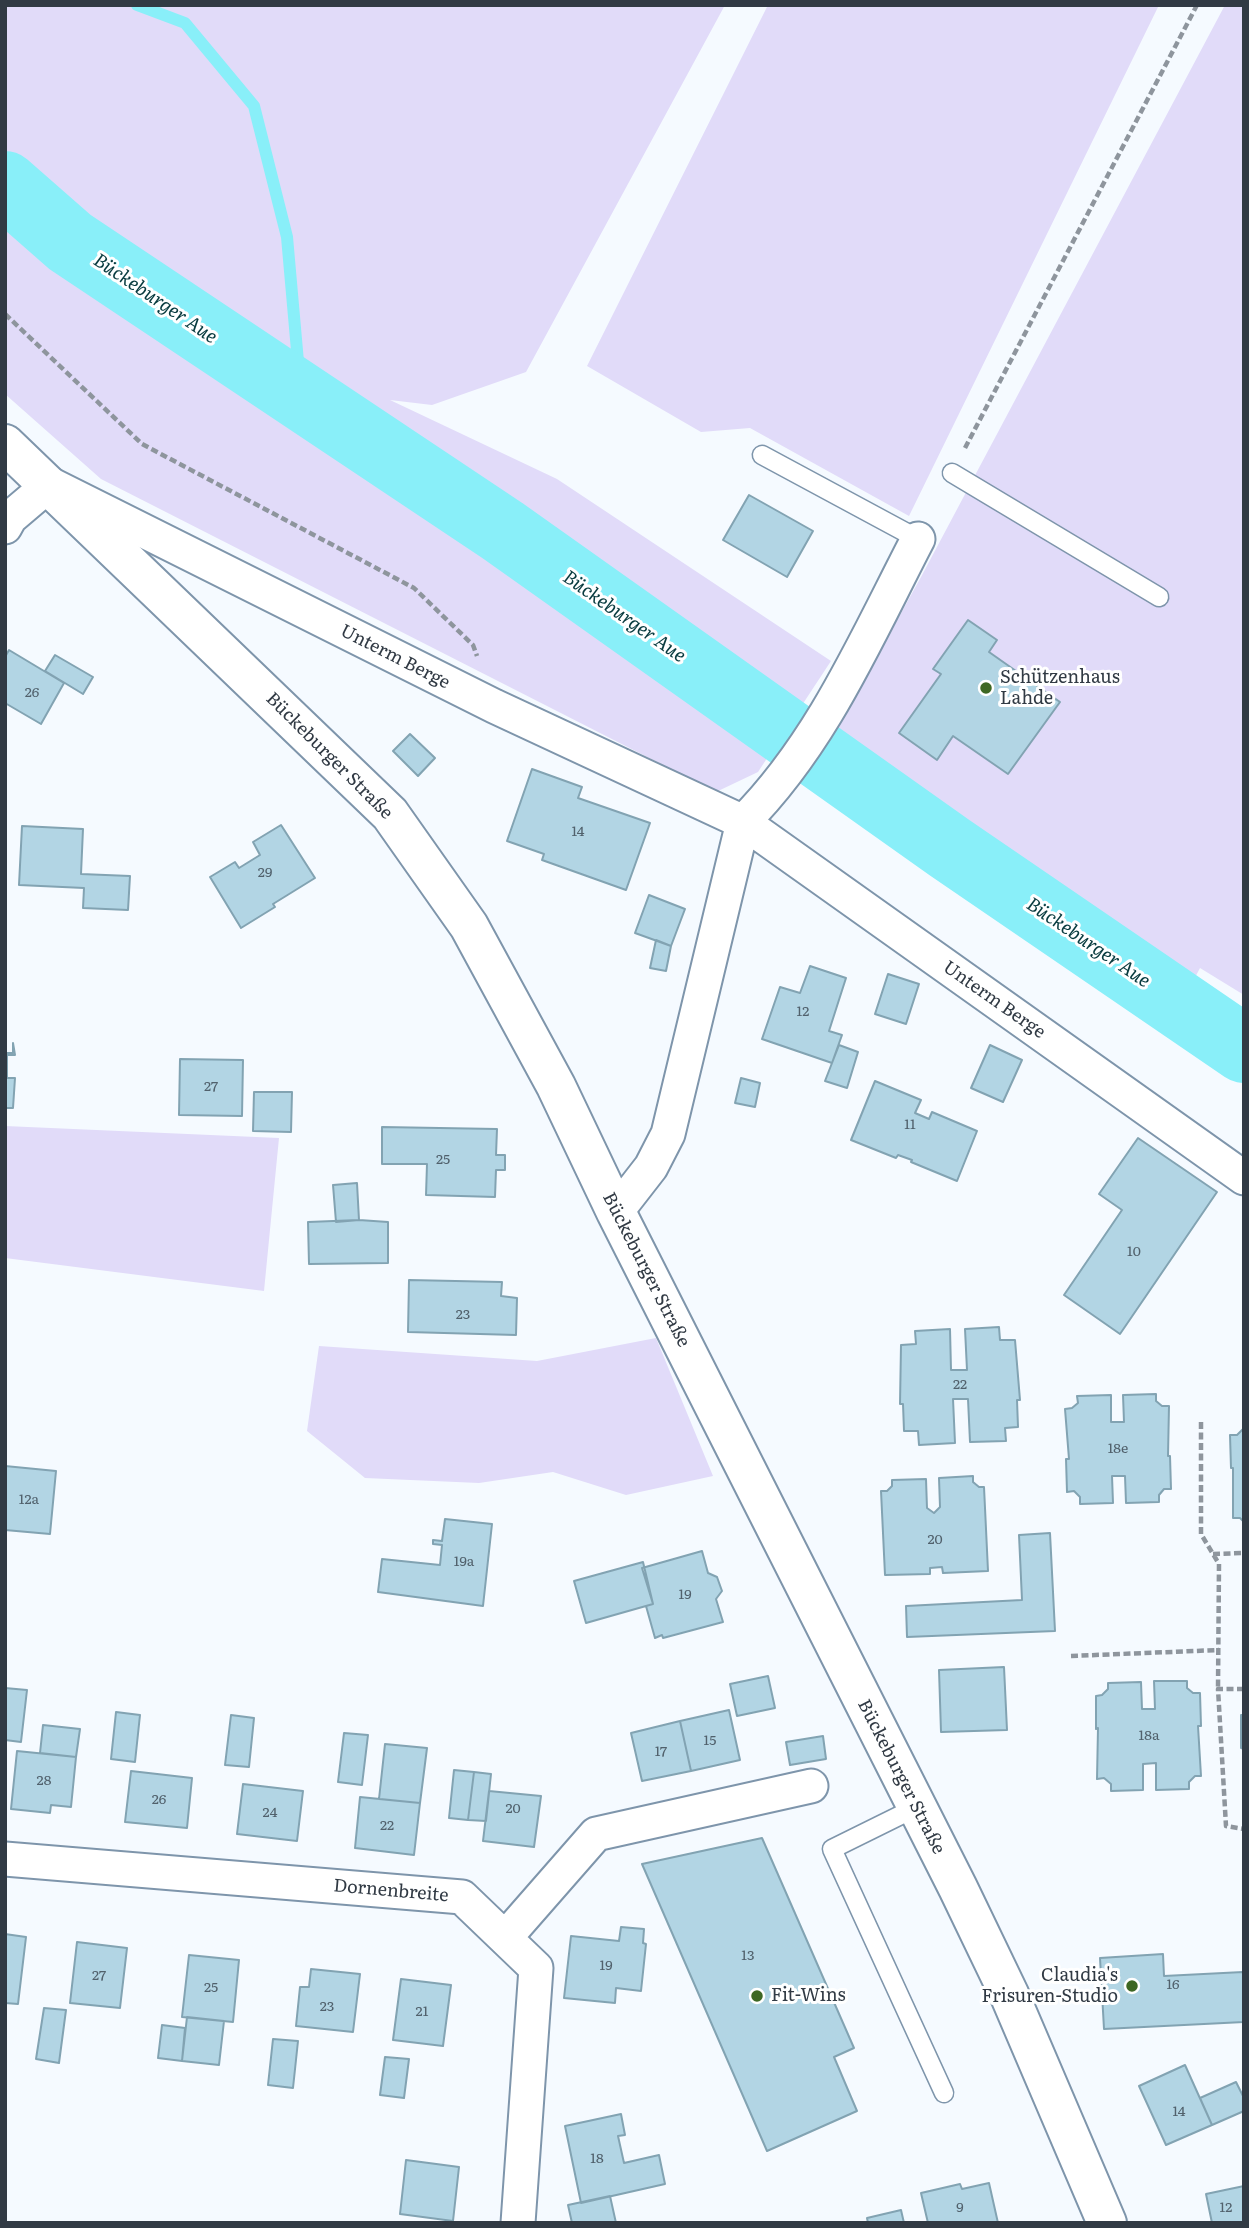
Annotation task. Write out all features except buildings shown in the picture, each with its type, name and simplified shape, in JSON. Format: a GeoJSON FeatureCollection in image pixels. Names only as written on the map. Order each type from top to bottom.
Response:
{"type":"FeatureCollection","features":[{"type":"Feature","properties":{"kind":"street","name":"Bückeburger Straße"},"geometry":{"type":"LineString","coordinates":[[5,444],[50,484],[390,814],[469,926],[556,1086],[616,1212],[1009,1994],[1107,2223]]}},
{"type":"Feature","properties":{"kind":"street","name":"Unterm Berge"},"geometry":{"type":"LineString","coordinates":[[50,484],[494,706],[743,822],[1244,1178]]}},
{"type":"Feature","properties":{"kind":"street"},"geometry":{"type":"LineString","coordinates":[[5,527],[10,518],[50,484]]}},
{"type":"Feature","properties":{"kind":"street"},"geometry":{"type":"LineString","coordinates":[[616,1212],[650,1167],[668,1134],[743,822],[769,797],[833,705],[918,539]]}},
{"type":"Feature","properties":{"kind":"street"},"geometry":{"type":"LineString","coordinates":[[505,1938],[596,1835],[811,1786]]}},
{"type":"Feature","properties":{"kind":"street","name":"Dornenbreite"},"geometry":{"type":"LineString","coordinates":[[5,1858],[462,1897],[536,1968],[518,2223]]}},
{"type":"Feature","properties":{"kind":"lane"},"geometry":{"type":"LineString","coordinates":[[762,455],[918,539]]}},
{"type":"Feature","properties":{"kind":"lane"},"geometry":{"type":"LineString","coordinates":[[952,473],[1159,597]]}},
{"type":"Feature","properties":{"kind":"lane"},"geometry":{"type":"LineString","coordinates":[[917,1807],[832,1849],[944,2093]]}},
{"type":"Feature","properties":{"kind":"path"},"geometry":{"type":"LineString","coordinates":[[952,473],[1197,5]]}},
{"type":"Feature","properties":{"kind":"path"},"geometry":{"type":"LineString","coordinates":[[5,314],[142,444],[414,588],[473,645],[494,706]]}},
{"type":"Feature","properties":{"kind":"path"},"geometry":{"type":"LineString","coordinates":[[1201,1422],[1201,1534],[1219,1563],[1218,1689],[1226,1826],[1244,1829]]}},
{"type":"Feature","properties":{"kind":"path"},"geometry":{"type":"LineString","coordinates":[[1213,1554],[1244,1553]]}},
{"type":"Feature","properties":{"kind":"path"},"geometry":{"type":"LineString","coordinates":[[1071,1656],[1219,1650]]}},
{"type":"Feature","properties":{"kind":"path"},"geometry":{"type":"LineString","coordinates":[[1218,1689],[1244,1689]]}},
{"type":"Feature","properties":{"kind":"shaded area"},"geometry":{"type":"Polygon","coordinates":[[[5,5],[725,5],[526,372],[432,405],[390,400],[557,479],[831,661],[758,772],[716,792],[101,479],[5,394],[5,5]]]}},
{"type":"Feature","properties":{"kind":"shaded area"},"geometry":{"type":"Polygon","coordinates":[[[768,5],[1159,5],[909,516],[750,428],[701,432],[587,366],[768,5]]]}},
{"type":"Feature","properties":{"kind":"shaded area"},"geometry":{"type":"Polygon","coordinates":[[[1225,5],[1244,5],[1244,995],[1200,968],[1180,1006],[818,750],[854,698],[921,577],[1225,5]]]}},
{"type":"Feature","properties":{"kind":"shaded area"},"geometry":{"type":"Polygon","coordinates":[[[5,1126],[279,1138],[264,1291],[5,1258],[5,1126]]]}},
{"type":"Feature","properties":{"kind":"shaded area"},"geometry":{"type":"Polygon","coordinates":[[[656,1338],[713,1476],[626,1495],[553,1472],[479,1483],[365,1478],[307,1431],[319,1346],[537,1361],[656,1338]]]}},
{"type":"Feature","properties":{"kind":"waterway"},"geometry":{"type":"LineString","coordinates":[[137,5],[185,23],[254,106],[287,237],[301,396]]}},
{"type":"Feature","properties":{"kind":"waterway","name":"Bückeburger Aue"},"geometry":{"type":"LineString","coordinates":[[5,185],[70,242],[503,531],[950,848],[1244,1049]]}},
{"type":"Feature","properties":{"kind":"place","name":"Schützenhaus Lahde"},"geometry":{"type":"Point","coordinates":[986,688]}},
{"type":"Feature","properties":{"kind":"place","name":"Claudia's Frisuren-Studio"},"geometry":{"type":"Point","coordinates":[1132,1986]}},
{"type":"Feature","properties":{"kind":"place","name":"Fit-Wins"},"geometry":{"type":"Point","coordinates":[757,1996]}}]}
